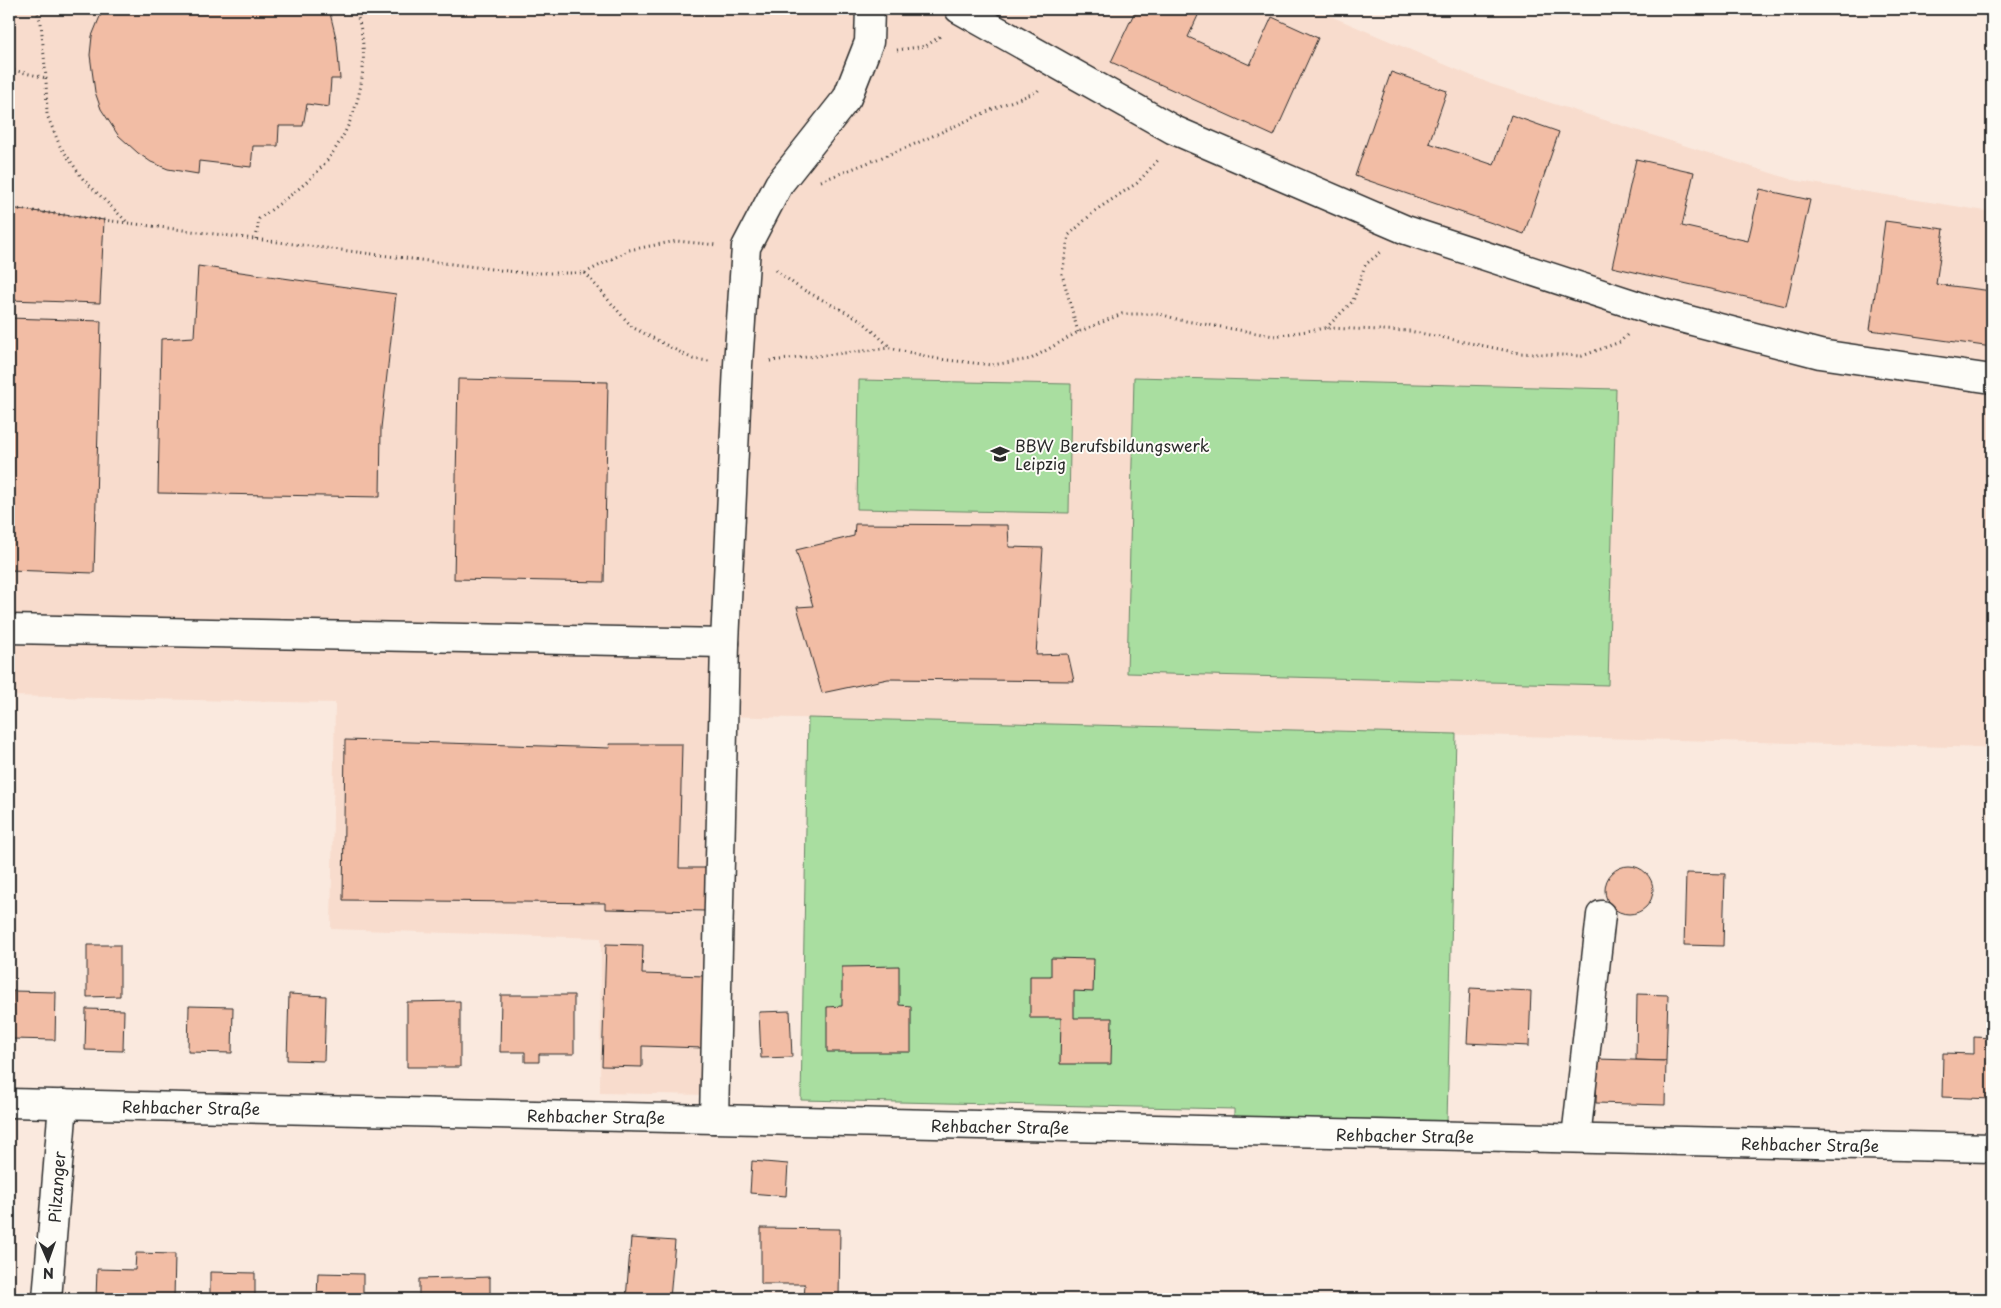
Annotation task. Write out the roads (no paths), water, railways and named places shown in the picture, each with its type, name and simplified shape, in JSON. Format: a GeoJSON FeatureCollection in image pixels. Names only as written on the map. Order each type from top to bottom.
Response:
{"type":"FeatureCollection","features":[{"type":"Feature","properties":{"kind":"street"},"geometry":{"type":"LineString","coordinates":[[714,1119],[725,643],[738,365],[746,247],[779,184],[847,98],[869,42],[870,9]]}},
{"type":"Feature","properties":{"kind":"street"},"geometry":{"type":"LineString","coordinates":[[962,11],[1174,130],[1406,230],[1654,311],[1820,354],[1992,379]]}},
{"type":"Feature","properties":{"kind":"street"},"geometry":{"type":"LineString","coordinates":[[9,629],[725,643]]}},
{"type":"Feature","properties":{"kind":"street"},"geometry":{"type":"LineString","coordinates":[[1576,1138],[1600,915]]}},
{"type":"Feature","properties":{"kind":"street","name":"Rehbacher Straße"},"geometry":{"type":"LineString","coordinates":[[9,1103],[1992,1148]]}},
{"type":"Feature","properties":{"kind":"street","name":"Pilzanger"},"geometry":{"type":"LineString","coordinates":[[47,1299],[62,1104]]}},
{"type":"Feature","properties":{"kind":"place","name":"BBW Berufsbildungswerk Leipzig"},"geometry":{"type":"Point","coordinates":[1000,454]}}]}
